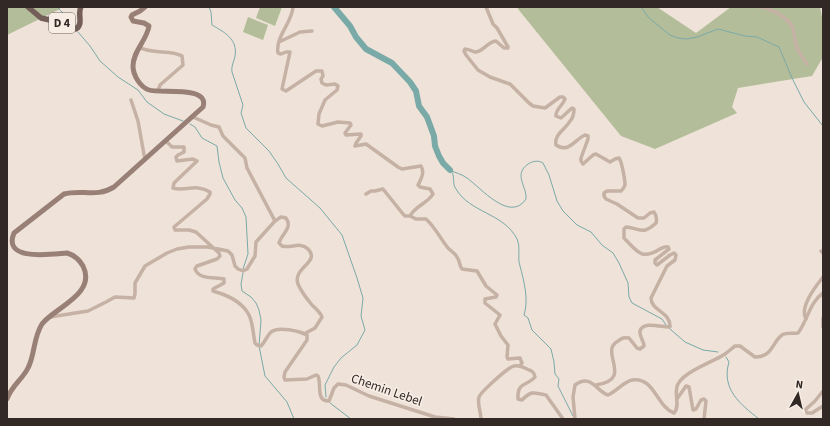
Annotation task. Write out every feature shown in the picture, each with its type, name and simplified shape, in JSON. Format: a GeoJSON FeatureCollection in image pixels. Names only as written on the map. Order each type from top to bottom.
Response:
{"type":"FeatureCollection","features":[{"type":"Feature","properties":{"kind":"main road","name":"D 4"},"geometry":{"type":"LineString","coordinates":[[28,7],[41,18],[63,23],[76,29],[80,23],[79,12],[81,7]]}},
{"type":"Feature","properties":{"kind":"main road"},"geometry":{"type":"LineString","coordinates":[[7,399],[13,387],[28,368],[38,332],[49,317],[69,303],[76,296],[84,281],[85,271],[77,258],[72,254],[34,255],[18,251],[12,244],[14,233],[60,197],[73,192],[99,193],[114,187],[193,117],[200,110],[204,102],[199,95],[171,90],[150,90],[144,87],[134,74],[133,62],[139,47],[148,32],[149,26],[144,23],[133,21],[131,17],[145,7]]}},
{"type":"Feature","properties":{"kind":"street"},"geometry":{"type":"LineString","coordinates":[[293,7],[290,21],[278,42],[277,48],[278,53],[281,54],[290,52],[282,86],[284,90],[286,91],[319,70],[323,73],[322,83],[326,85],[335,84],[338,86],[337,90],[325,100],[319,114],[319,126],[338,122],[350,123],[351,125],[345,133],[346,135],[361,134],[355,146],[366,144],[402,169],[421,166],[423,174],[418,185],[420,187],[430,189],[433,194],[431,198],[414,210],[410,216]]}},
{"type":"Feature","properties":{"kind":"street"},"geometry":{"type":"LineString","coordinates":[[486,7],[493,24],[508,48],[504,48],[496,41],[488,43],[480,51],[476,52],[465,48],[464,52],[474,67],[490,77],[510,84],[528,103],[534,106],[545,108],[563,96],[565,99],[556,113],[556,116],[561,118],[567,114],[570,108],[574,109],[570,123],[560,132],[556,145],[564,148],[570,147],[577,139],[585,135],[588,136],[588,139],[581,158],[583,164],[596,154],[610,162],[619,158],[622,162],[625,184],[624,189],[622,191],[607,191],[604,193],[604,196],[606,199],[617,204],[638,218],[644,218],[650,213],[654,212],[657,219],[656,223],[648,230],[644,231],[626,227],[624,229],[624,238],[642,255],[651,255],[665,246],[668,247],[669,249],[667,252],[656,260],[655,263],[657,266],[670,254],[674,253],[676,255],[675,260],[667,266],[651,298],[654,306],[666,316],[670,327],[666,328],[658,325],[642,327],[640,334],[644,342],[644,346],[640,349],[636,348],[629,338],[623,338],[614,343],[611,352],[615,367],[613,377],[607,382],[596,385]]}},
{"type":"Feature","properties":{"kind":"street"},"geometry":{"type":"LineString","coordinates":[[759,7],[764,7],[771,10],[789,22],[794,31],[797,48],[807,64]]}},
{"type":"Feature","properties":{"kind":"street"},"geometry":{"type":"LineString","coordinates":[[278,42],[300,32],[312,31]]}},
{"type":"Feature","properties":{"kind":"street"},"geometry":{"type":"LineString","coordinates":[[139,47],[151,51],[182,56],[183,65],[160,85],[158,91]]}},
{"type":"Feature","properties":{"kind":"street"},"geometry":{"type":"LineString","coordinates":[[131,100],[138,121],[145,160]]}},
{"type":"Feature","properties":{"kind":"street"},"geometry":{"type":"LineString","coordinates":[[193,117],[210,125],[219,127],[223,136],[245,158],[247,168],[275,221]]}},
{"type":"Feature","properties":{"kind":"street"},"geometry":{"type":"LineString","coordinates":[[49,317],[88,310],[115,297],[134,298],[135,283],[145,266],[177,249],[189,247],[214,247],[228,251],[232,254],[235,266],[244,271],[247,269],[255,256],[256,242],[275,221],[281,217],[286,218],[289,222],[289,226],[279,243],[282,246],[289,248],[297,245],[304,246],[310,251],[312,257],[310,262],[301,269],[297,278],[298,283],[312,306],[320,313],[322,317],[316,328],[304,334],[274,330],[261,346],[257,345],[255,343],[249,314],[245,309],[230,296],[213,291],[214,287],[224,283],[224,279],[198,274],[195,269],[198,265],[219,257],[219,253],[214,247],[196,232],[189,230],[178,230],[174,228],[175,225],[207,199],[210,194],[208,191],[197,187],[173,188],[174,183],[198,161],[193,159],[177,161],[176,157],[184,152],[184,147],[172,147],[166,141]]}},
{"type":"Feature","properties":{"kind":"street"},"geometry":{"type":"LineString","coordinates":[[366,194],[371,190],[375,191],[384,189],[405,216],[410,216],[416,219],[426,219],[435,228],[449,249],[457,257],[462,269],[476,271],[486,286],[496,293],[496,297],[485,299],[485,303],[500,315],[495,324],[501,336],[508,345],[507,357],[508,359],[520,358],[522,363],[520,366]]}},
{"type":"Feature","properties":{"kind":"street"},"geometry":{"type":"LineString","coordinates":[[806,319],[804,316],[805,310],[811,291],[823,277]]}},
{"type":"Feature","properties":{"kind":"street"},"geometry":{"type":"LineString","coordinates":[[575,419],[573,390],[575,385],[584,381],[596,385],[608,395],[632,380],[646,383],[667,409],[674,413],[677,408],[676,388],[679,382],[695,370],[723,355],[734,346],[738,345],[753,356],[762,356],[771,350],[780,336],[784,334],[798,333],[817,297],[823,293]]}},
{"type":"Feature","properties":{"kind":"street"},"geometry":{"type":"LineString","coordinates":[[823,318],[823,327]]}},
{"type":"Feature","properties":{"kind":"street","name":"Chemin Lebel"},"geometry":{"type":"LineString","coordinates":[[304,334],[307,335],[308,338],[285,372],[284,377],[286,380],[307,379],[316,375],[320,380],[319,391],[323,400],[325,401],[329,401],[334,388],[338,384],[342,384],[369,396],[435,417],[454,419]]}},
{"type":"Feature","properties":{"kind":"street"},"geometry":{"type":"LineString","coordinates":[[481,419],[479,398],[482,392],[502,373],[514,366],[520,366],[532,371],[535,374],[534,379],[522,384],[518,400],[522,400],[529,393],[534,392],[546,395],[563,419]]}},
{"type":"Feature","properties":{"kind":"street"},"geometry":{"type":"LineString","coordinates":[[676,400],[686,386],[689,387],[693,410],[696,409],[701,400],[704,399],[706,401],[704,419]]}},
{"type":"Feature","properties":{"kind":"street"},"geometry":{"type":"LineString","coordinates":[[823,391],[805,410],[807,413],[812,413],[823,406]]}},
{"type":"Feature","properties":{"kind":"green space"},"geometry":{"type":"Polygon","coordinates":[[[7,7],[60,7],[60,9],[7,35],[7,7]]]}},
{"type":"Feature","properties":{"kind":"green space"},"geometry":{"type":"Polygon","coordinates":[[[260,7],[282,7],[275,26],[256,18],[260,7]]]}},
{"type":"Feature","properties":{"kind":"green space"},"geometry":{"type":"Polygon","coordinates":[[[518,7],[657,7],[696,33],[731,7],[820,7],[823,22],[823,57],[812,76],[738,88],[732,107],[737,113],[655,149],[621,136],[518,9],[518,7]]]}},
{"type":"Feature","properties":{"kind":"green space"},"geometry":{"type":"Polygon","coordinates":[[[248,17],[268,25],[263,40],[243,32],[248,17]]]}},
{"type":"Feature","properties":{"kind":"waterway"},"geometry":{"type":"LineString","coordinates":[[57,7],[75,25]]}},
{"type":"Feature","properties":{"kind":"waterway"},"geometry":{"type":"LineString","coordinates":[[209,7],[212,25],[229,37],[234,45],[235,56],[232,72],[243,105],[241,113],[246,128],[269,151],[286,178],[320,208],[342,235],[357,278],[363,298],[361,316],[365,330],[357,345],[341,358],[334,367],[325,385],[326,397]]}},
{"type":"Feature","properties":{"kind":"waterway"},"geometry":{"type":"LineString","coordinates":[[334,7],[350,26],[356,37],[366,49],[392,63],[410,82],[416,91],[419,106],[427,117],[439,156],[450,170]]}},
{"type":"Feature","properties":{"kind":"waterway"},"geometry":{"type":"LineString","coordinates":[[641,7],[649,18],[670,35],[678,38],[687,39],[697,37],[718,29],[745,36],[757,37],[779,47],[804,102],[823,126]]}},
{"type":"Feature","properties":{"kind":"waterway"},"geometry":{"type":"LineString","coordinates":[[78,32],[100,61],[118,77],[138,90],[147,102],[164,114],[183,121]]}},
{"type":"Feature","properties":{"kind":"waterway"},"geometry":{"type":"LineString","coordinates":[[190,124],[195,127],[202,138],[217,146],[223,178],[246,217],[248,254],[243,269]]}},
{"type":"Feature","properties":{"kind":"waterway"},"geometry":{"type":"LineString","coordinates":[[450,170],[465,177],[504,206],[512,207],[519,205],[526,199],[521,176],[524,168],[528,164],[534,162],[539,161],[543,163],[549,175],[557,201],[563,211],[577,225],[591,232],[602,245],[613,253],[628,283],[629,297],[632,303],[662,319],[666,325]]}},
{"type":"Feature","properties":{"kind":"waterway"},"geometry":{"type":"LineString","coordinates":[[452,172],[455,187],[462,197],[478,209],[504,224],[511,230],[517,239],[519,246],[519,263],[526,297],[524,315],[528,318],[532,330],[551,349],[555,374],[559,379],[558,386],[573,416]]}},
{"type":"Feature","properties":{"kind":"waterway"},"geometry":{"type":"LineString","coordinates":[[243,273],[241,284],[242,291],[251,297],[259,310],[261,320],[259,346],[265,376],[287,402],[294,419]]}},
{"type":"Feature","properties":{"kind":"waterway"},"geometry":{"type":"LineString","coordinates":[[670,329],[685,342],[703,350],[718,352]]}},
{"type":"Feature","properties":{"kind":"waterway"},"geometry":{"type":"LineString","coordinates":[[726,357],[729,362],[727,372],[730,388],[745,408],[759,419]]}},
{"type":"Feature","properties":{"kind":"waterway"},"geometry":{"type":"LineString","coordinates":[[330,403],[351,419]]}}]}
